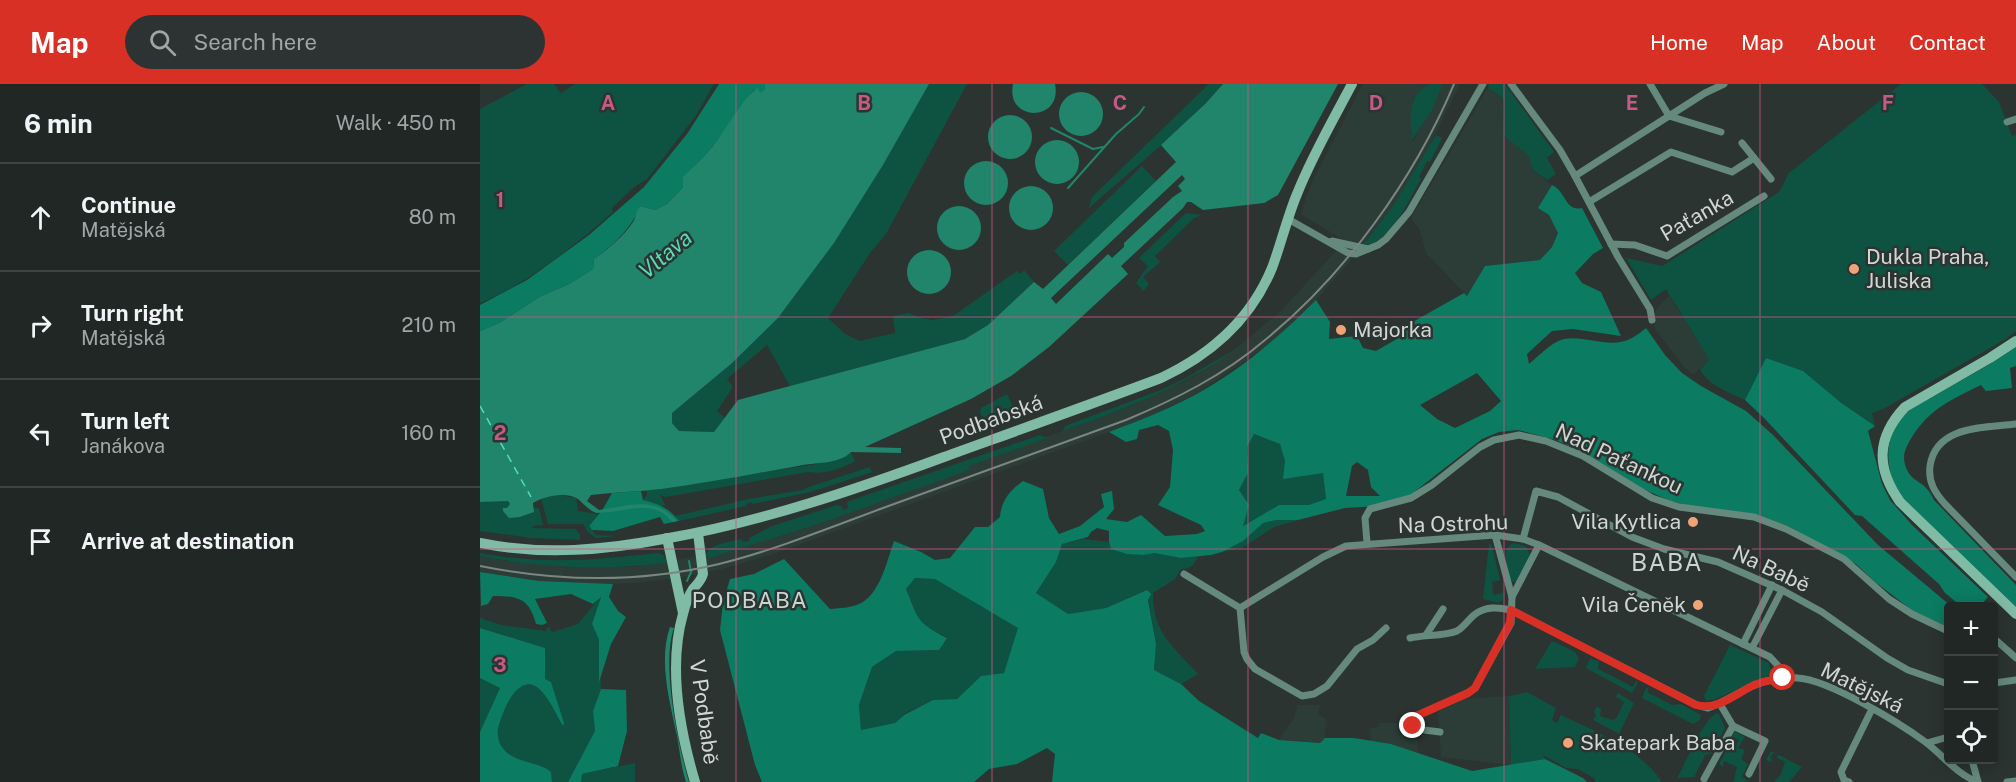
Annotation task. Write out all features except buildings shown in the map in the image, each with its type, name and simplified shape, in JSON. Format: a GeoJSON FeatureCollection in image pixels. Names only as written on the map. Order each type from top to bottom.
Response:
{"type":"FeatureCollection","features":[{"type":"Feature","properties":{"kind":"main road","name":"Podbabská"},"geometry":{"type":"LineString","coordinates":[[480,543],[520,550],[589,550],[698,533],[776,514],[877,482],[1130,390],[1183,368],[1221,340],[1252,305],[1271,271],[1297,192],[1352,84]]}},
{"type":"Feature","properties":{"kind":"main road"},"geometry":{"type":"LineString","coordinates":[[2016,341],[1905,407],[1886,435],[1882,455],[1887,482],[1900,502],[2016,614]]}},
{"type":"Feature","properties":{"kind":"main road","name":"V Podbabě"},"geometry":{"type":"LineString","coordinates":[[695,782],[680,711],[675,647],[683,613],[693,588],[702,580],[698,533]]}},
{"type":"Feature","properties":{"kind":"main road","name":"V Podbabě"},"geometry":{"type":"LineString","coordinates":[[668,538],[683,613]]}},
{"type":"Feature","properties":{"kind":"main road"},"geometry":{"type":"LineString","coordinates":[[676,584],[686,589],[693,588]]}},
{"type":"Feature","properties":{"kind":"street"},"geometry":{"type":"LineString","coordinates":[[1288,219],[1330,241],[1347,253],[1356,254],[1371,249],[1386,239],[1409,212],[1483,84]]}},
{"type":"Feature","properties":{"kind":"street"},"geometry":{"type":"LineString","coordinates":[[1511,84],[1560,150],[1611,244],[1650,309],[1652,320]]}},
{"type":"Feature","properties":{"kind":"street"},"geometry":{"type":"LineString","coordinates":[[1650,84],[1669,116],[1721,132]]}},
{"type":"Feature","properties":{"kind":"street"},"geometry":{"type":"LineString","coordinates":[[1575,176],[1705,93],[1724,84]]}},
{"type":"Feature","properties":{"kind":"street"},"geometry":{"type":"LineString","coordinates":[[2007,122],[2016,119]]}},
{"type":"Feature","properties":{"kind":"street"},"geometry":{"type":"LineString","coordinates":[[1742,142],[1771,179]]}},
{"type":"Feature","properties":{"kind":"street","name":"Paťanka"},"geometry":{"type":"LineString","coordinates":[[1589,202],[1671,152],[1732,172],[1754,158]]}},
{"type":"Feature","properties":{"kind":"street","name":"Paťanka"},"geometry":{"type":"LineString","coordinates":[[1611,244],[1635,245],[1667,256],[1764,196]]}},
{"type":"Feature","properties":{"kind":"street"},"geometry":{"type":"LineString","coordinates":[[2016,424],[1965,430],[1952,435],[1936,448],[1930,472],[1935,493],[2016,577]]}},
{"type":"Feature","properties":{"kind":"street","name":"Nad Paťankou"},"geometry":{"type":"LineString","coordinates":[[1367,543],[1365,518],[1370,509],[1411,498],[1432,485],[1480,447],[1494,440],[1519,435],[1546,441],[1583,456],[1652,498],[1687,508],[1754,517],[1786,529],[1845,559],[1889,599],[1912,614],[1944,629]]}},
{"type":"Feature","properties":{"kind":"street","name":"Na Babě"},"geometry":{"type":"LineString","coordinates":[[1522,539],[1536,491],[1558,496],[1632,537],[1664,549],[1719,562],[1772,585],[1822,612],[1887,658],[1908,669],[1944,682]]}},
{"type":"Feature","properties":{"kind":"street"},"geometry":{"type":"LineString","coordinates":[[1440,732],[1416,729],[1412,723],[1414,717],[1475,688],[1510,623],[1512,597],[1495,534]]}},
{"type":"Feature","properties":{"kind":"street","name":"Na Ostrohu"},"geometry":{"type":"LineString","coordinates":[[1240,608],[1323,557],[1346,546],[1495,534],[1539,545],[1752,648],[1773,659],[1780,668],[1783,678]]}},
{"type":"Feature","properties":{"kind":"street"},"geometry":{"type":"LineString","coordinates":[[1512,597],[1539,545]]}},
{"type":"Feature","properties":{"kind":"street"},"geometry":{"type":"LineString","coordinates":[[1184,574],[1240,608],[1244,652],[1247,659],[1255,669],[1302,696],[1314,694],[1327,686],[1357,649],[1373,640],[1386,628]]}},
{"type":"Feature","properties":{"kind":"street"},"geometry":{"type":"LineString","coordinates":[[1743,644],[1772,585]]}},
{"type":"Feature","properties":{"kind":"street"},"geometry":{"type":"LineString","coordinates":[[1752,648],[1782,590]]}},
{"type":"Feature","properties":{"kind":"street"},"geometry":{"type":"LineString","coordinates":[[1426,635],[1443,609]]}},
{"type":"Feature","properties":{"kind":"street"},"geometry":{"type":"LineString","coordinates":[[1410,638],[1455,632],[1475,614],[1487,609],[1511,610],[1696,705],[1708,708],[1720,704],[1733,726],[1765,741],[1749,774]]}},
{"type":"Feature","properties":{"kind":"street"},"geometry":{"type":"LineString","coordinates":[[1998,643],[2016,658]]}},
{"type":"Feature","properties":{"kind":"street","name":"Matějská"},"geometry":{"type":"LineString","coordinates":[[1720,704],[1757,684],[1783,678],[1798,678],[1821,683],[1901,725],[1927,743],[1960,772],[1978,782]]}},
{"type":"Feature","properties":{"kind":"street"},"geometry":{"type":"LineString","coordinates":[[1998,682],[2016,680]]}},
{"type":"Feature","properties":{"kind":"street"},"geometry":{"type":"LineString","coordinates":[[1849,782],[1844,780],[1841,772],[1872,709]]}},
{"type":"Feature","properties":{"kind":"street"},"geometry":{"type":"LineString","coordinates":[[1704,779],[1733,726]]}},
{"type":"Feature","properties":{"kind":"street"},"geometry":{"type":"LineString","coordinates":[[1927,743],[1944,738]]}},
{"type":"Feature","properties":{"kind":"street"},"geometry":{"type":"LineString","coordinates":[[1973,764],[1978,782]]}},
{"type":"Feature","properties":{"kind":"street"},"geometry":{"type":"LineString","coordinates":[[2007,782],[2016,781]]}},
{"type":"Feature","properties":{"kind":"shaded area"},"geometry":{"type":"Polygon","coordinates":[[[527,84],[554,84],[561,93],[575,84],[714,84],[695,117],[647,179],[634,187],[612,208],[613,212],[567,251],[534,274],[480,303],[480,109],[527,84]]]}},
{"type":"Feature","properties":{"kind":"shaded area"},"geometry":{"type":"Polygon","coordinates":[[[719,84],[765,84],[765,89],[760,94],[754,90],[713,146],[684,177],[683,187],[668,203],[655,210],[641,206],[621,235],[594,259],[593,269],[569,284],[541,296],[499,323],[480,331],[480,305],[527,280],[589,235],[644,187],[687,134],[719,84]]]}},
{"type":"Feature","properties":{"kind":"shaded area"},"geometry":{"type":"Polygon","coordinates":[[[929,84],[967,84],[886,234],[870,253],[828,318],[845,334],[860,341],[895,333],[893,316],[909,313],[932,320],[953,316],[1017,271],[1020,274],[1024,270],[1034,282],[988,325],[965,339],[790,386],[767,345],[727,379],[733,387],[717,411],[725,418],[715,432],[679,431],[672,423],[672,413],[731,364],[779,317],[834,243],[883,165],[929,84]]]}},
{"type":"Feature","properties":{"kind":"shaded area"},"geometry":{"type":"Polygon","coordinates":[[[1209,84],[1223,84],[1175,133],[1089,208],[1092,197],[1209,84]]]}},
{"type":"Feature","properties":{"kind":"shaded area"},"geometry":{"type":"Polygon","coordinates":[[[1363,84],[1430,84],[1422,88],[1414,97],[1413,142],[1442,84],[1460,84],[1428,149],[1393,206],[1346,266],[1316,300],[1268,346],[1194,395],[1148,417],[1109,432],[773,554],[722,569],[677,578],[603,584],[539,581],[480,572],[480,556],[507,561],[632,567],[718,553],[914,486],[1122,409],[1186,381],[1230,353],[1280,312],[1345,241],[1301,214],[1315,176],[1363,84]]]}},
{"type":"Feature","properties":{"kind":"shaded area"},"geometry":{"type":"Polygon","coordinates":[[[1430,84],[1442,84],[1433,108],[1412,140],[1413,101],[1422,89],[1430,84]]]}},
{"type":"Feature","properties":{"kind":"shaded area"},"geometry":{"type":"Polygon","coordinates":[[[1489,84],[1505,84],[1554,152],[1547,158],[1556,174],[1547,180],[1533,170],[1528,155],[1504,136],[1504,99],[1488,88],[1489,84]]]}},
{"type":"Feature","properties":{"kind":"shaded area","name":"Dukla Praha, Juliska"},"geometry":{"type":"Polygon","coordinates":[[[1901,84],[1982,84],[1999,102],[2012,136],[2016,135],[2016,331],[1883,409],[1872,413],[1875,426],[1840,402],[1766,358],[1745,400],[1720,388],[1700,370],[1709,359],[1666,289],[1651,300],[1626,258],[1664,265],[1779,192],[1789,173],[1901,84]]]}},
{"type":"Feature","properties":{"kind":"shaded area"},"geometry":{"type":"Polygon","coordinates":[[[1488,88],[1503,99],[1504,136],[1528,155],[1533,170],[1552,185],[1539,208],[1549,215],[1558,233],[1552,247],[1540,260],[1485,266],[1467,296],[1426,253],[1420,230],[1411,218],[1488,88]]]}},
{"type":"Feature","properties":{"kind":"shaded area"},"geometry":{"type":"Polygon","coordinates":[[[1436,135],[1442,138],[1430,162],[1427,161],[1419,177],[1421,179],[1398,220],[1381,238],[1363,245],[1393,206],[1436,135]]]}},
{"type":"Feature","properties":{"kind":"shaded area"},"geometry":{"type":"Polygon","coordinates":[[[1142,166],[1156,181],[1068,265],[1054,251],[1142,166]]]}},
{"type":"Feature","properties":{"kind":"shaded area"},"geometry":{"type":"Polygon","coordinates":[[[1552,185],[1572,207],[1582,208],[1603,248],[1593,254],[1575,273],[1582,283],[1601,292],[1621,336],[1573,329],[1552,331],[1527,354],[1529,364],[1550,346],[1564,339],[1622,342],[1646,328],[1665,355],[1682,373],[1746,411],[1773,435],[1878,545],[1946,602],[1944,602],[1944,625],[1913,611],[1856,564],[1788,526],[1754,514],[1685,505],[1668,500],[1643,489],[1585,454],[1556,440],[1518,430],[1499,432],[1482,439],[1409,496],[1379,506],[1345,508],[1298,520],[1276,520],[1263,523],[1243,541],[1211,555],[1181,558],[1154,553],[1127,554],[1111,549],[1109,531],[1097,528],[1088,537],[1062,544],[1056,562],[1036,593],[1068,614],[1106,608],[1147,590],[1151,594],[1148,600],[1156,644],[1154,670],[1181,684],[1199,701],[1258,738],[1261,733],[1279,740],[1320,743],[1325,738],[1354,738],[1391,744],[1472,771],[1545,759],[1587,782],[1052,782],[1055,754],[1047,748],[1017,764],[989,769],[974,782],[762,782],[755,765],[720,630],[723,603],[730,579],[754,574],[784,559],[830,609],[855,605],[869,597],[879,583],[894,541],[935,560],[950,558],[975,527],[988,527],[1000,517],[1007,496],[1023,481],[1043,489],[1049,518],[1059,534],[1080,526],[1104,507],[1101,494],[1112,491],[1114,509],[1106,519],[1127,522],[1141,515],[1165,536],[1197,534],[1205,531],[1201,525],[1158,505],[1170,487],[1173,450],[1169,431],[1158,425],[1139,430],[1137,439],[1126,442],[1109,432],[1183,401],[1227,376],[1273,340],[1316,300],[1330,322],[1329,339],[1357,336],[1363,348],[1376,351],[1395,340],[1411,323],[1464,293],[1467,296],[1485,266],[1540,260],[1552,247],[1558,233],[1549,215],[1538,208],[1552,185]],[[1477,373],[1420,405],[1437,419],[1455,428],[1490,411],[1501,401],[1477,373]],[[1254,434],[1247,447],[1248,473],[1239,490],[1249,505],[1243,526],[1279,505],[1309,505],[1326,499],[1323,473],[1283,479],[1285,461],[1280,444],[1254,434]],[[1357,462],[1352,466],[1346,496],[1380,496],[1371,487],[1368,470],[1357,462]],[[915,578],[906,589],[920,619],[929,628],[947,638],[939,650],[896,651],[872,667],[859,705],[861,730],[895,723],[904,715],[933,700],[957,699],[981,676],[1004,673],[1018,628],[935,579],[915,578]]]}},
{"type":"Feature","properties":{"kind":"shaded area"},"geometry":{"type":"Polygon","coordinates":[[[1186,213],[1202,215],[1194,218],[1155,256],[1160,262],[1143,277],[1149,284],[1144,291],[1136,283],[1148,266],[1139,258],[1186,213]]]}},
{"type":"Feature","properties":{"kind":"shaded area"},"geometry":{"type":"Polygon","coordinates":[[[1669,295],[1709,359],[1694,375],[1685,368],[1655,329],[1653,320],[1656,310],[1669,295]]]}},
{"type":"Feature","properties":{"kind":"shaded area"},"geometry":{"type":"Polygon","coordinates":[[[1239,347],[1176,385],[1132,405],[1063,431],[1065,426],[1161,390],[1239,347]]]}},
{"type":"Feature","properties":{"kind":"shaded area"},"geometry":{"type":"Polygon","coordinates":[[[2016,347],[2016,366],[2010,368],[2012,388],[1986,391],[1981,385],[1943,405],[1919,427],[1907,445],[1904,457],[1907,470],[1913,478],[1927,489],[1934,500],[2016,585],[2016,608],[1903,499],[1892,477],[1888,454],[1893,431],[1911,409],[2016,347]]]}},
{"type":"Feature","properties":{"kind":"shaded area"},"geometry":{"type":"Polygon","coordinates":[[[1766,358],[1803,371],[1840,402],[1875,426],[1868,431],[1882,484],[1890,500],[1912,525],[1988,597],[1984,602],[1956,602],[1862,516],[1855,515],[1745,400],[1766,358]]]}},
{"type":"Feature","properties":{"kind":"shaded area"},"geometry":{"type":"Polygon","coordinates":[[[1007,394],[1016,414],[986,426],[980,412],[981,408],[1007,394]]]}},
{"type":"Feature","properties":{"kind":"shaded area"},"geometry":{"type":"Polygon","coordinates":[[[1253,434],[1280,444],[1285,461],[1323,473],[1326,500],[1309,505],[1279,505],[1242,526],[1239,490],[1248,473],[1247,447],[1253,434]]]}},
{"type":"Feature","properties":{"kind":"shaded area"},"geometry":{"type":"Polygon","coordinates":[[[1040,435],[1047,438],[969,466],[969,470],[821,523],[709,558],[706,555],[716,545],[742,539],[743,542],[749,541],[749,538],[772,526],[837,505],[843,510],[848,508],[849,501],[1040,435]]]}},
{"type":"Feature","properties":{"kind":"shaded area"},"geometry":{"type":"Polygon","coordinates":[[[851,452],[855,461],[832,471],[808,472],[666,497],[660,495],[665,505],[663,506],[643,500],[647,495],[646,490],[823,463],[851,452]]]}},
{"type":"Feature","properties":{"kind":"shaded area"},"geometry":{"type":"Polygon","coordinates":[[[870,467],[872,472],[811,492],[752,504],[751,502],[746,506],[679,521],[675,516],[749,499],[803,490],[870,467]]]}},
{"type":"Feature","properties":{"kind":"shaded area"},"geometry":{"type":"Polygon","coordinates":[[[641,491],[643,500],[663,507],[679,521],[664,524],[660,517],[613,531],[592,530],[589,526],[612,493],[641,491]]]}},
{"type":"Feature","properties":{"kind":"shaded area"},"geometry":{"type":"Polygon","coordinates":[[[558,495],[576,498],[578,511],[598,514],[589,526],[596,535],[617,536],[596,538],[583,524],[548,524],[541,498],[558,495]]]}},
{"type":"Feature","properties":{"kind":"shaded area"},"geometry":{"type":"Polygon","coordinates":[[[502,500],[510,504],[504,508],[509,517],[520,517],[534,512],[534,508],[539,508],[543,525],[532,528],[575,529],[580,534],[580,540],[531,538],[480,531],[480,502],[502,500]]]}},
{"type":"Feature","properties":{"kind":"shaded area"},"geometry":{"type":"Polygon","coordinates":[[[1276,520],[1299,520],[1274,527],[1242,548],[1222,552],[1243,541],[1262,523],[1276,520]]]}},
{"type":"Feature","properties":{"kind":"shaded area"},"geometry":{"type":"Polygon","coordinates":[[[1083,539],[1109,542],[1111,549],[1144,555],[1153,553],[1181,558],[1198,556],[1192,566],[1181,569],[1175,579],[1153,593],[1156,619],[1160,629],[1198,674],[1181,684],[1154,670],[1156,644],[1147,590],[1106,608],[1068,614],[1036,593],[1056,562],[1062,544],[1083,539]]]}},
{"type":"Feature","properties":{"kind":"shaded area"},"geometry":{"type":"Polygon","coordinates":[[[1485,540],[1492,546],[1500,580],[1492,582],[1493,595],[1503,593],[1503,599],[1499,603],[1483,599],[1489,544],[1485,540]]]}},
{"type":"Feature","properties":{"kind":"shaded area"},"geometry":{"type":"Polygon","coordinates":[[[1513,543],[1526,546],[1530,555],[1517,581],[1513,582],[1507,574],[1505,556],[1509,546],[1513,543]]]}},
{"type":"Feature","properties":{"kind":"shaded area"},"geometry":{"type":"Polygon","coordinates":[[[480,553],[526,559],[569,560],[658,553],[667,560],[665,563],[618,567],[572,567],[503,560],[480,556],[480,553]]]}},
{"type":"Feature","properties":{"kind":"shaded area"},"geometry":{"type":"Polygon","coordinates":[[[480,572],[539,581],[613,584],[609,597],[618,611],[626,617],[611,644],[599,682],[599,640],[592,624],[601,597],[593,604],[571,594],[535,599],[547,623],[536,624],[530,609],[516,598],[493,596],[488,604],[481,606],[480,572]]]}},
{"type":"Feature","properties":{"kind":"shaded area"},"geometry":{"type":"Polygon","coordinates":[[[915,578],[935,579],[1019,628],[1004,673],[981,676],[957,699],[933,700],[904,714],[895,723],[861,730],[859,705],[872,667],[896,651],[939,650],[947,637],[924,626],[918,618],[906,589],[915,578]]]}},
{"type":"Feature","properties":{"kind":"shaded area"},"geometry":{"type":"Polygon","coordinates":[[[601,596],[592,624],[599,640],[601,689],[593,711],[595,731],[568,782],[552,782],[551,772],[546,768],[519,760],[507,753],[501,746],[498,732],[509,700],[519,688],[525,685],[532,685],[542,691],[563,726],[545,679],[545,648],[480,628],[480,618],[501,625],[546,631],[548,626],[552,632],[578,624],[601,596]]]}},
{"type":"Feature","properties":{"kind":"shaded area"},"geometry":{"type":"Polygon","coordinates":[[[480,628],[545,648],[545,679],[551,682],[563,726],[542,692],[533,685],[526,685],[514,693],[502,716],[498,733],[499,741],[507,753],[519,760],[546,768],[551,772],[552,782],[480,782],[480,732],[500,688],[480,678],[480,628]]]}},
{"type":"Feature","properties":{"kind":"shaded area"},"geometry":{"type":"Polygon","coordinates":[[[1552,641],[1575,652],[1579,658],[1575,667],[1535,669],[1552,641]]]}},
{"type":"Feature","properties":{"kind":"shaded area"},"geometry":{"type":"Polygon","coordinates":[[[1730,645],[1769,663],[1771,671],[1768,676],[1716,699],[1706,701],[1704,696],[1730,645]]]}},
{"type":"Feature","properties":{"kind":"shaded area"},"geometry":{"type":"Polygon","coordinates":[[[1590,659],[1599,661],[1598,669],[1633,687],[1636,681],[1638,682],[1632,693],[1586,668],[1590,659]]]}},
{"type":"Feature","properties":{"kind":"shaded area"},"geometry":{"type":"Polygon","coordinates":[[[480,678],[500,688],[480,732],[480,678]]]}},
{"type":"Feature","properties":{"kind":"shaded area"},"geometry":{"type":"Polygon","coordinates":[[[1649,687],[1647,692],[1672,705],[1681,704],[1701,715],[1700,720],[1693,724],[1642,698],[1646,688],[1649,687]]]}},
{"type":"Feature","properties":{"kind":"shaded area"},"geometry":{"type":"Polygon","coordinates":[[[601,689],[626,690],[627,731],[618,766],[582,774],[581,782],[568,782],[595,731],[593,711],[601,689]]]}},
{"type":"Feature","properties":{"kind":"shaded area"},"geometry":{"type":"Polygon","coordinates":[[[1527,692],[1556,708],[1552,720],[1557,723],[1561,715],[1616,742],[1641,759],[1662,782],[1596,782],[1594,778],[1578,769],[1566,768],[1543,755],[1545,759],[1511,765],[1509,696],[1527,692]]]}},
{"type":"Feature","properties":{"kind":"shaded area"},"geometry":{"type":"Polygon","coordinates":[[[1618,693],[1634,703],[1619,734],[1593,720],[1597,707],[1601,709],[1600,716],[1613,720],[1617,717],[1624,702],[1616,697],[1618,693]]]}},
{"type":"Feature","properties":{"kind":"shaded area"},"geometry":{"type":"Polygon","coordinates":[[[1509,696],[1511,765],[1441,757],[1438,712],[1465,699],[1509,696]]]}},
{"type":"Feature","properties":{"kind":"shaded area"},"geometry":{"type":"Polygon","coordinates":[[[1298,705],[1320,705],[1318,714],[1326,719],[1325,738],[1320,743],[1279,740],[1294,718],[1298,705]]]}},
{"type":"Feature","properties":{"kind":"shaded area"},"geometry":{"type":"Polygon","coordinates":[[[1716,713],[1719,714],[1725,728],[1712,753],[1705,755],[1694,777],[1677,778],[1699,735],[1716,713]]]}},
{"type":"Feature","properties":{"kind":"shaded area"},"geometry":{"type":"Polygon","coordinates":[[[1379,723],[1406,723],[1410,731],[1417,734],[1418,754],[1391,744],[1371,741],[1370,728],[1379,727],[1379,723]]]}},
{"type":"Feature","properties":{"kind":"shaded area"},"geometry":{"type":"Polygon","coordinates":[[[1734,731],[1745,737],[1738,748],[1745,750],[1741,759],[1748,764],[1742,776],[1748,782],[1733,782],[1737,767],[1724,761],[1723,767],[1719,764],[1727,750],[1734,750],[1739,740],[1733,737],[1734,731]]]}},
{"type":"Feature","properties":{"kind":"shaded area"},"geometry":{"type":"Polygon","coordinates":[[[1771,751],[1802,767],[1789,782],[1774,782],[1781,774],[1785,762],[1773,753],[1770,758],[1771,762],[1766,760],[1771,751]]]}},
{"type":"Feature","properties":{"kind":"shaded area"},"geometry":{"type":"Polygon","coordinates":[[[635,763],[635,782],[581,782],[582,774],[635,763]]]}},
{"type":"Feature","properties":{"kind":"water","name":"Vltava"},"geometry":{"type":"Polygon","coordinates":[[[765,84],[929,84],[883,165],[834,243],[778,318],[731,364],[672,413],[672,423],[679,431],[714,432],[738,400],[965,339],[988,325],[1034,282],[1043,289],[1176,162],[1161,145],[1223,84],[1338,84],[1278,195],[1264,203],[1203,210],[1187,202],[1121,266],[1128,274],[1049,347],[1011,376],[971,399],[865,447],[901,448],[901,453],[851,452],[833,461],[678,487],[591,495],[587,501],[599,510],[641,504],[650,505],[668,513],[677,521],[672,522],[659,511],[644,508],[597,513],[578,499],[568,495],[543,498],[533,503],[534,512],[509,518],[503,511],[503,508],[507,508],[510,504],[508,501],[480,502],[480,331],[499,323],[541,296],[569,284],[593,269],[594,259],[625,233],[639,208],[641,206],[655,210],[668,203],[683,187],[683,177],[713,146],[747,98],[758,88],[760,93],[765,89],[765,84]],[[1182,175],[1051,298],[1056,304],[1108,254],[1112,258],[1124,247],[1124,243],[1182,191],[1178,186],[1185,179],[1182,175]]]}},
{"type":"Feature","properties":{"kind":"water"},"geometry":{"type":"Polygon","coordinates":[[[1013,84],[1055,84],[1055,97],[1051,106],[1043,111],[1034,113],[1025,111],[1017,106],[1013,97],[1013,84]]]}},
{"type":"Feature","properties":{"kind":"water"},"geometry":{"type":"Polygon","coordinates":[[[1081,92],[1096,99],[1103,114],[1096,129],[1081,136],[1066,129],[1059,114],[1066,99],[1081,92]]]}},
{"type":"Feature","properties":{"kind":"water"},"geometry":{"type":"Polygon","coordinates":[[[1010,115],[1025,122],[1032,137],[1025,152],[1010,159],[995,152],[988,137],[995,122],[1010,115]]]}},
{"type":"Feature","properties":{"kind":"water"},"geometry":{"type":"Polygon","coordinates":[[[1057,140],[1072,147],[1079,162],[1072,177],[1057,184],[1042,177],[1035,162],[1042,147],[1057,140]]]}},
{"type":"Feature","properties":{"kind":"water"},"geometry":{"type":"Polygon","coordinates":[[[986,161],[1001,168],[1008,183],[1001,198],[986,205],[971,198],[964,183],[971,168],[986,161]]]}},
{"type":"Feature","properties":{"kind":"water"},"geometry":{"type":"Polygon","coordinates":[[[1031,186],[1046,193],[1053,208],[1046,223],[1031,230],[1016,223],[1009,208],[1016,193],[1031,186]]]}},
{"type":"Feature","properties":{"kind":"water"},"geometry":{"type":"Polygon","coordinates":[[[959,206],[974,213],[981,228],[974,243],[959,250],[944,243],[937,228],[944,213],[959,206]]]}},
{"type":"Feature","properties":{"kind":"water"},"geometry":{"type":"Polygon","coordinates":[[[929,250],[944,257],[951,272],[944,287],[929,294],[914,287],[907,272],[914,257],[929,250]]]}},
{"type":"Feature","properties":{"kind":"water"},"geometry":{"type":"Polygon","coordinates":[[[670,627],[674,628],[669,662],[672,705],[689,782],[686,782],[683,771],[666,682],[665,654],[670,627]]]}},
{"type":"Feature","properties":{"kind":"waterway"},"geometry":{"type":"LineString","coordinates":[[1068,188],[1116,134],[1144,107]]}},
{"type":"Feature","properties":{"kind":"waterway"},"geometry":{"type":"LineString","coordinates":[[1051,128],[1093,149],[1103,147]]}},
{"type":"Feature","properties":{"kind":"waterway"},"geometry":{"type":"LineString","coordinates":[[687,581],[691,572],[689,561]]}},
{"type":"Feature","properties":{"kind":"ferry route"},"geometry":{"type":"LineString","coordinates":[[480,406],[531,497]]}},
{"type":"Feature","properties":{"kind":"railway"},"geometry":{"type":"LineString","coordinates":[[480,566],[540,575],[600,578],[660,575],[719,564],[802,538],[1126,420],[1163,404],[1216,375],[1249,353],[1323,286],[1398,190],[1438,120],[1454,84]]}},
{"type":"Feature","properties":{"kind":"place","name":"Dukla Praha, Juliska"},"geometry":{"type":"Point","coordinates":[1854,269]}},
{"type":"Feature","properties":{"kind":"place","name":"Majorka"},"geometry":{"type":"Point","coordinates":[1341,330]}},
{"type":"Feature","properties":{"kind":"place","name":"Vila Kytlica"},"geometry":{"type":"Point","coordinates":[1693,522]}},
{"type":"Feature","properties":{"kind":"place","name":"Vila Čeněk"},"geometry":{"type":"Point","coordinates":[1698,605]}},
{"type":"Feature","properties":{"kind":"place","name":"Skatepark Baba"},"geometry":{"type":"Point","coordinates":[1568,743]}},
{"type":"Feature","properties":{"kind":"district","name":"BABA"},"geometry":{"type":"Point","coordinates":[1667,563]}},
{"type":"Feature","properties":{"kind":"district","name":"PODBABA"},"geometry":{"type":"Point","coordinates":[750,600]}},
{"type":"Feature","properties":{"kind":"route"},"geometry":{"type":"LineString","coordinates":[[1413,726],[1414,717],[1475,688],[1510,623],[1511,610],[1696,705],[1708,708],[1757,684],[1783,678]]}}]}
